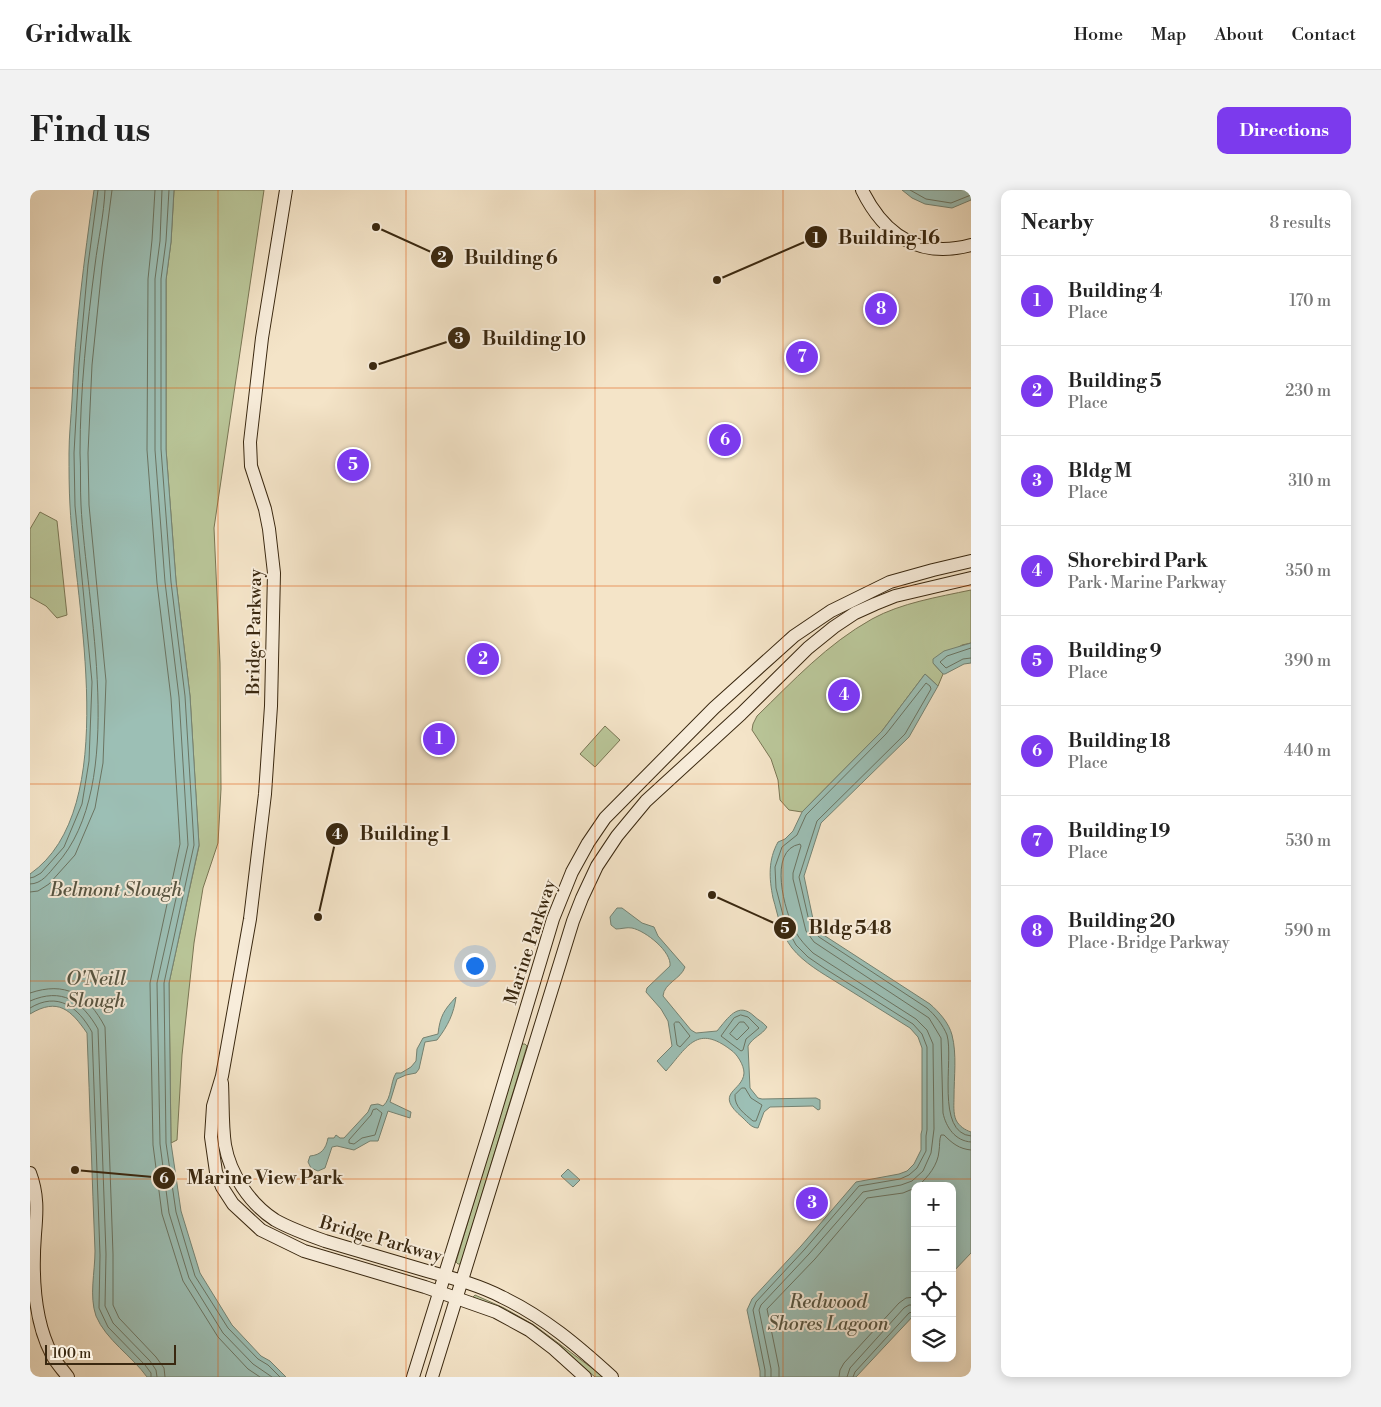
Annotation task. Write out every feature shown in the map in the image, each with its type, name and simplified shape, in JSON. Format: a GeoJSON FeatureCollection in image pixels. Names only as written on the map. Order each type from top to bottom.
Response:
{"type":"FeatureCollection","features":[{"type":"Feature","properties":{"kind":"street","name":"Bridge Parkway"},"geometry":{"type":"LineString","coordinates":[[286,190],[262,338],[250,442],[252,466],[270,529],[274,573],[265,794],[250,919],[222,1076],[217,1088],[212,1114],[211,1136],[216,1172],[222,1187],[239,1211],[260,1230],[304,1251],[439,1292],[496,1312],[528,1330],[554,1349],[586,1377]]}},
{"type":"Feature","properties":{"kind":"street"},"geometry":{"type":"LineString","coordinates":[[862,190],[880,220],[894,233],[907,241],[926,247],[939,248],[956,248],[971,245]]}},
{"type":"Feature","properties":{"kind":"street","name":"Marine Parkway"},"geometry":{"type":"LineString","coordinates":[[413,1377],[555,912],[576,864],[605,818],[714,708],[788,641],[814,621],[847,602],[890,582],[971,561]]}},
{"type":"Feature","properties":{"kind":"street","name":"Marine Parkway"},"geometry":{"type":"LineString","coordinates":[[432,1377],[573,921],[590,880],[609,847],[646,801],[741,714],[808,648],[834,627],[855,614],[895,596],[971,578]]}},
{"type":"Feature","properties":{"kind":"street","name":"Bridge Parkway"},"geometry":{"type":"LineString","coordinates":[[222,1076],[225,1145],[230,1162],[239,1182],[267,1214],[306,1235],[444,1276],[500,1296],[539,1318],[571,1340],[612,1377]]}},
{"type":"Feature","properties":{"kind":"street"},"geometry":{"type":"LineString","coordinates":[[30,1173],[34,1183],[37,1203],[35,1235],[36,1302],[40,1323],[52,1356],[68,1377]]}},
{"type":"Feature","properties":{"kind":"green space"},"geometry":{"type":"Polygon","coordinates":[[[174,190],[264,190],[214,528],[220,663],[221,789],[218,843],[203,888],[194,943],[182,1055],[177,1140],[171,1143],[169,983],[199,846],[190,696],[176,581],[166,449],[166,280],[171,242],[174,190]]]}},
{"type":"Feature","properties":{"kind":"green space"},"geometry":{"type":"Polygon","coordinates":[[[40,512],[57,521],[67,615],[57,618],[46,606],[30,597],[30,529],[40,512]]]}},
{"type":"Feature","properties":{"kind":"green space"},"geometry":{"type":"Polygon","coordinates":[[[971,590],[971,643],[962,645],[933,663],[943,674],[938,686],[925,674],[882,731],[802,812],[789,810],[780,800],[778,780],[771,759],[752,730],[757,716],[825,651],[872,619],[907,605],[971,590]]]}},
{"type":"Feature","properties":{"kind":"green space"},"geometry":{"type":"Polygon","coordinates":[[[605,726],[620,740],[595,767],[580,754],[605,726]]]}},
{"type":"Feature","properties":{"kind":"green space"},"geometry":{"type":"Polygon","coordinates":[[[521,1044],[527,1046],[461,1264],[458,1264],[456,1262],[521,1044]]]}},
{"type":"Feature","properties":{"kind":"green space"},"geometry":{"type":"Polygon","coordinates":[[[475,1295],[504,1308],[534,1325],[604,1377],[595,1377],[537,1332],[506,1313],[473,1297],[475,1295]]]}},
{"type":"Feature","properties":{"kind":"water","name":"Belmont Slough"},"geometry":{"type":"Polygon","coordinates":[[[94,190],[174,190],[171,242],[166,280],[166,449],[176,581],[190,696],[199,845],[169,983],[171,1143],[181,1211],[200,1273],[232,1325],[261,1356],[270,1361],[286,1377],[147,1377],[100,1325],[93,1300],[95,1251],[87,1033],[69,1012],[56,1006],[40,1009],[30,1014],[30,874],[59,844],[76,803],[85,755],[87,702],[84,648],[70,506],[69,447],[73,374],[83,269],[94,190]]]}},
{"type":"Feature","properties":{"kind":"water"},"geometry":{"type":"Polygon","coordinates":[[[902,190],[971,190],[971,200],[952,208],[925,204],[912,198],[902,190]]]}},
{"type":"Feature","properties":{"kind":"water"},"geometry":{"type":"Polygon","coordinates":[[[971,643],[971,663],[964,664],[943,674],[933,663],[933,659],[944,651],[971,643]]]}},
{"type":"Feature","properties":{"kind":"water","name":"Redwood Shores Lagoon"},"geometry":{"type":"Polygon","coordinates":[[[925,674],[938,686],[909,737],[821,823],[804,876],[813,919],[816,927],[822,934],[930,1004],[949,1026],[954,1042],[955,1058],[954,1114],[959,1124],[971,1132],[971,1253],[956,1269],[956,1182],[911,1182],[911,1318],[856,1377],[760,1377],[747,1310],[752,1299],[856,1182],[907,1171],[914,1164],[921,1150],[922,1048],[918,1037],[910,1028],[814,967],[792,948],[782,931],[778,918],[770,876],[772,856],[778,842],[785,839],[793,831],[802,812],[882,731],[925,674]]]}},
{"type":"Feature","properties":{"kind":"water"},"geometry":{"type":"Polygon","coordinates":[[[617,908],[622,908],[642,923],[654,927],[658,936],[685,967],[680,975],[669,984],[663,996],[691,1030],[696,1033],[717,1031],[734,1013],[743,1010],[767,1027],[748,1046],[750,1088],[758,1098],[816,1098],[820,1100],[820,1109],[818,1110],[813,1106],[770,1107],[764,1112],[758,1128],[752,1126],[730,1103],[729,1097],[739,1084],[744,1073],[741,1063],[731,1050],[719,1042],[710,1039],[694,1041],[666,1071],[657,1061],[672,1046],[668,1021],[661,1009],[646,992],[647,988],[670,966],[670,960],[663,949],[644,933],[632,928],[616,929],[611,925],[610,917],[617,908]]]}},
{"type":"Feature","properties":{"kind":"water"},"geometry":{"type":"Polygon","coordinates":[[[456,997],[452,1014],[441,1035],[437,1040],[425,1042],[419,1069],[416,1073],[397,1079],[390,1102],[411,1112],[410,1118],[388,1111],[378,1141],[370,1141],[354,1150],[337,1146],[332,1147],[325,1168],[318,1171],[311,1168],[308,1162],[310,1156],[322,1151],[328,1138],[334,1138],[336,1135],[344,1138],[368,1112],[371,1105],[378,1104],[383,1106],[386,1103],[396,1073],[401,1073],[411,1067],[416,1061],[417,1049],[423,1038],[438,1034],[443,1014],[456,997]]]}},
{"type":"Feature","properties":{"kind":"water"},"geometry":{"type":"Polygon","coordinates":[[[568,1169],[580,1180],[573,1187],[561,1176],[568,1169]]]}},
{"type":"Feature","properties":{"kind":"place","name":"Building 6"},"geometry":{"type":"Point","coordinates":[376,227]}},
{"type":"Feature","properties":{"kind":"place","name":"Building 16"},"geometry":{"type":"Point","coordinates":[717,280]}},
{"type":"Feature","properties":{"kind":"place","name":"Building 20"},"geometry":{"type":"Point","coordinates":[881,309]}},
{"type":"Feature","properties":{"kind":"place","name":"Building 19"},"geometry":{"type":"Point","coordinates":[802,357]}},
{"type":"Feature","properties":{"kind":"place","name":"Building 10"},"geometry":{"type":"Point","coordinates":[373,366]}},
{"type":"Feature","properties":{"kind":"place","name":"Building 18"},"geometry":{"type":"Point","coordinates":[725,440]}},
{"type":"Feature","properties":{"kind":"place","name":"Building 9"},"geometry":{"type":"Point","coordinates":[353,465]}},
{"type":"Feature","properties":{"kind":"place","name":"Building 5"},"geometry":{"type":"Point","coordinates":[483,659]}},
{"type":"Feature","properties":{"kind":"place","name":"Shorebird Park"},"geometry":{"type":"Point","coordinates":[844,695]}},
{"type":"Feature","properties":{"kind":"place","name":"Building 4"},"geometry":{"type":"Point","coordinates":[439,739]}},
{"type":"Feature","properties":{"kind":"place","name":"Bldg 548"},"geometry":{"type":"Point","coordinates":[712,895]}},
{"type":"Feature","properties":{"kind":"place","name":"Building 1"},"geometry":{"type":"Point","coordinates":[318,917]}},
{"type":"Feature","properties":{"kind":"place","name":"Marine View Park"},"geometry":{"type":"Point","coordinates":[75,1170]}},
{"type":"Feature","properties":{"kind":"place","name":"Bldg M"},"geometry":{"type":"Point","coordinates":[812,1203]}},
{"type":"Feature","properties":{"kind":"water label","name":"O'Neill Slough"},"geometry":{"type":"Point","coordinates":[96,989]}}]}
